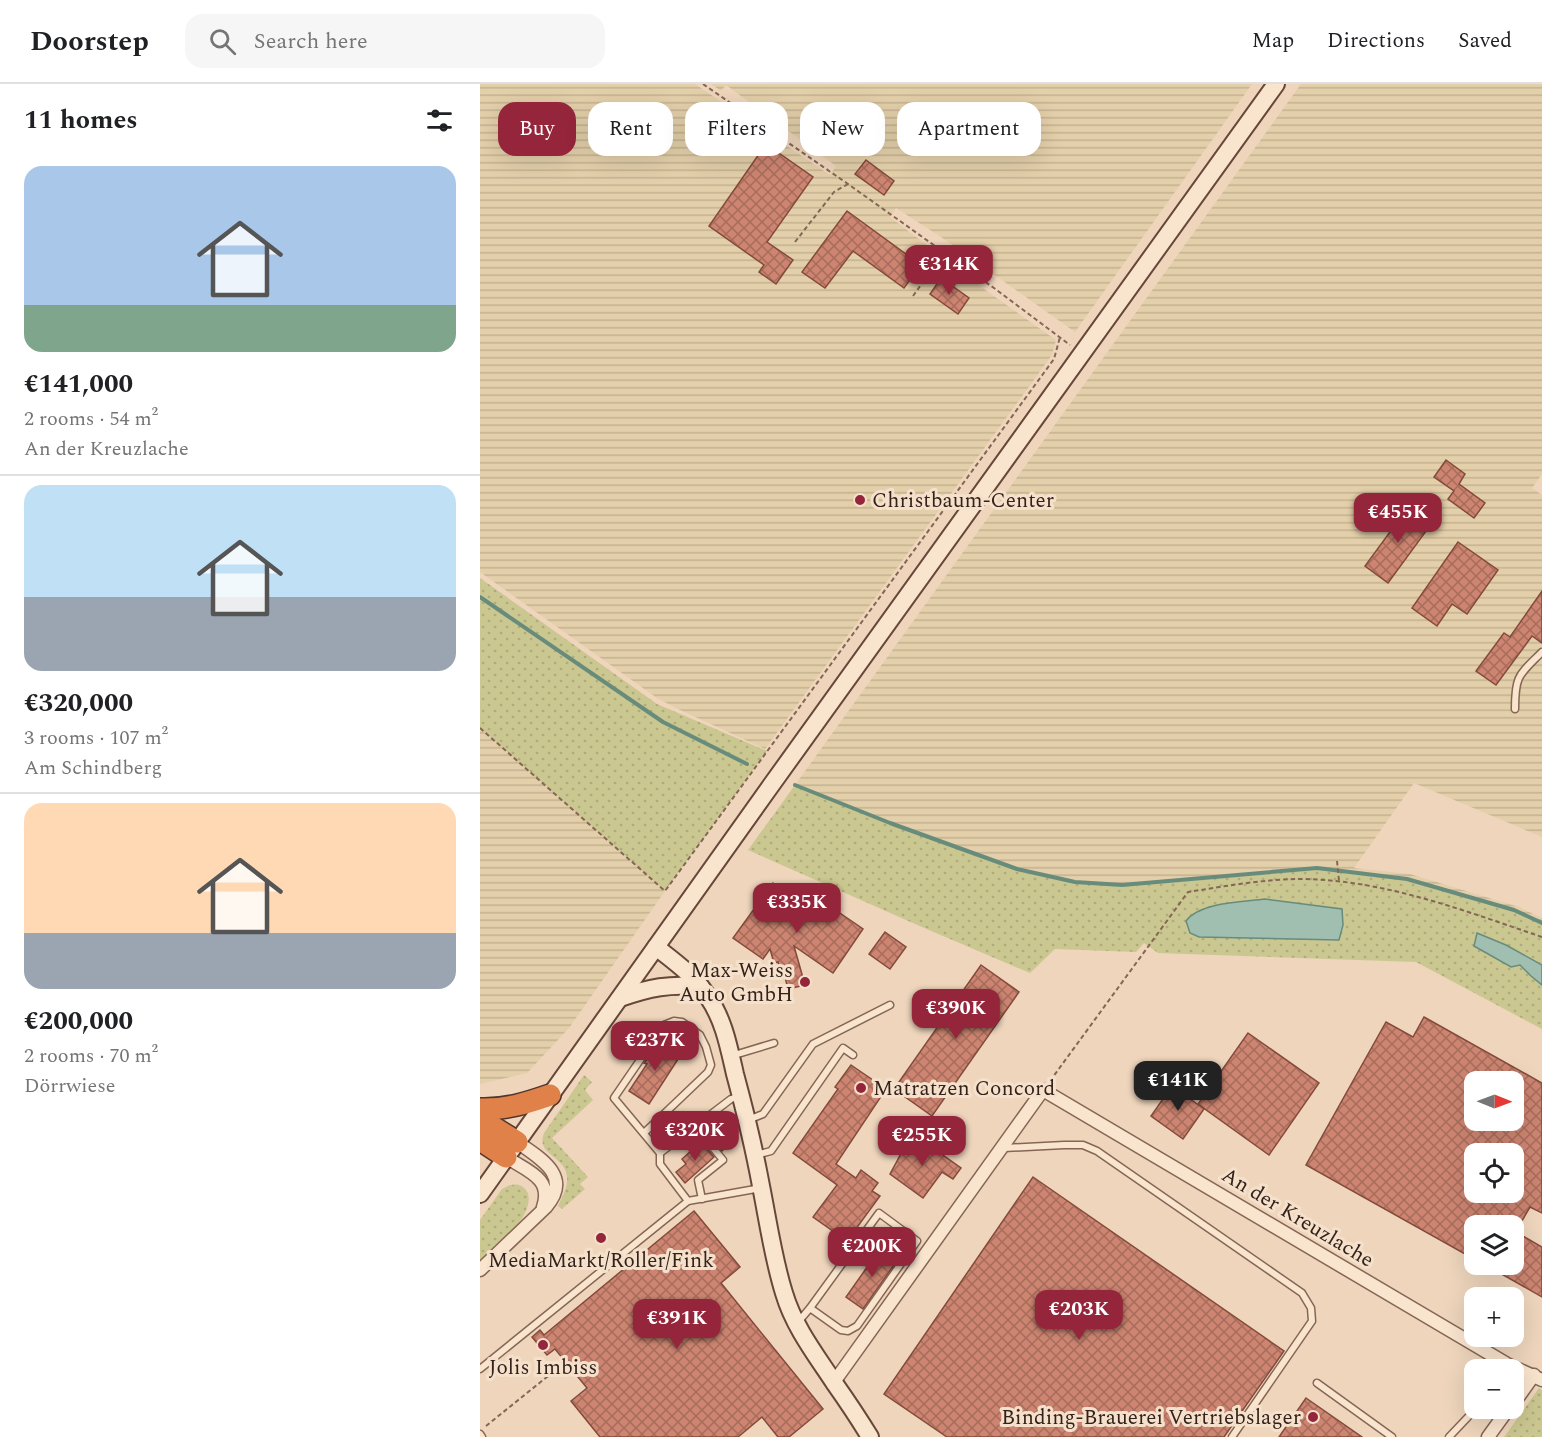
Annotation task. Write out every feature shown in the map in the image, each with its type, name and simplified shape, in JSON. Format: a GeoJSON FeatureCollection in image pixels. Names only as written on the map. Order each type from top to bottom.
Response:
{"type":"FeatureCollection","features":[{"type":"Feature","properties":{"kind":"highway"},"geometry":{"type":"LineString","coordinates":[[480,1109],[495,1110],[513,1107],[550,1095]]}},
{"type":"Feature","properties":{"kind":"highway"},"geometry":{"type":"LineString","coordinates":[[480,1119],[512,1150]]}},
{"type":"Feature","properties":{"kind":"highway"},"geometry":{"type":"LineString","coordinates":[[480,1140],[512,1150]]}},
{"type":"Feature","properties":{"kind":"main road"},"geometry":{"type":"LineString","coordinates":[[480,1194],[1276,84]]}},
{"type":"Feature","properties":{"kind":"main road"},"geometry":{"type":"LineString","coordinates":[[656,947],[682,967],[701,987],[718,1015],[747,1120],[774,1258],[784,1295],[796,1323],[812,1350],[870,1437]]}},
{"type":"Feature","properties":{"kind":"main road"},"geometry":{"type":"LineString","coordinates":[[620,998],[662,986],[701,987]]}},
{"type":"Feature","properties":{"kind":"street"},"geometry":{"type":"LineString","coordinates":[[834,1382],[1043,1090]]}},
{"type":"Feature","properties":{"kind":"street","name":"An der Kreuzlache"},"geometry":{"type":"LineString","coordinates":[[1043,1090],[1507,1364],[1538,1377]]}},
{"type":"Feature","properties":{"kind":"street"},"geometry":{"type":"LineString","coordinates":[[512,1150],[544,1184],[546,1196],[540,1213]]}},
{"type":"Feature","properties":{"kind":"street"},"geometry":{"type":"LineString","coordinates":[[480,1270],[540,1213],[552,1200],[556,1189],[555,1176],[543,1160],[512,1150]]}},
{"type":"Feature","properties":{"kind":"street"},"geometry":{"type":"LineString","coordinates":[[1524,1392],[1538,1377]]}},
{"type":"Feature","properties":{"kind":"street"},"geometry":{"type":"LineString","coordinates":[[1488,1437],[1501,1419]]}},
{"type":"Feature","properties":{"kind":"lane"},"geometry":{"type":"LineString","coordinates":[[1515,709],[1516,681],[1542,652]]}},
{"type":"Feature","properties":{"kind":"lane"},"geometry":{"type":"LineString","coordinates":[[747,1120],[763,1114],[813,1044],[890,1005]]}},
{"type":"Feature","properties":{"kind":"lane"},"geometry":{"type":"LineString","coordinates":[[644,1133],[708,1072],[711,1065],[700,1035],[682,1022],[674,1021],[664,1025],[614,1098],[660,1153],[660,1164],[688,1201]]}},
{"type":"Feature","properties":{"kind":"lane"},"geometry":{"type":"LineString","coordinates":[[730,1056],[774,1043]]}},
{"type":"Feature","properties":{"kind":"lane"},"geometry":{"type":"LineString","coordinates":[[755,1155],[771,1151],[843,1048],[853,1055]]}},
{"type":"Feature","properties":{"kind":"lane"},"geometry":{"type":"LineString","coordinates":[[660,1153],[731,1098],[741,1095]]}},
{"type":"Feature","properties":{"kind":"lane"},"geometry":{"type":"LineString","coordinates":[[695,1126],[723,1160],[698,1180],[702,1199]]}},
{"type":"Feature","properties":{"kind":"lane"},"geometry":{"type":"LineString","coordinates":[[1002,1148],[1064,1144],[1083,1145],[1097,1151],[1302,1293],[1311,1308],[1312,1321],[1232,1437]]}},
{"type":"Feature","properties":{"kind":"lane"},"geometry":{"type":"LineString","coordinates":[[480,1369],[688,1201],[761,1188]]}},
{"type":"Feature","properties":{"kind":"lane"},"geometry":{"type":"LineString","coordinates":[[796,1323],[810,1308],[879,1213],[917,1240],[857,1326],[848,1331],[841,1330],[810,1308]]}},
{"type":"Feature","properties":{"kind":"lane"},"geometry":{"type":"LineString","coordinates":[[1317,1383],[1392,1437]]}},
{"type":"Feature","properties":{"kind":"lane"},"geometry":{"type":"LineString","coordinates":[[1449,1437],[1466,1419]]}},
{"type":"Feature","properties":{"kind":"path"},"geometry":{"type":"LineString","coordinates":[[703,84],[848,184],[1081,354]]}},
{"type":"Feature","properties":{"kind":"path"},"geometry":{"type":"LineString","coordinates":[[795,242],[834,192],[848,184]]}},
{"type":"Feature","properties":{"kind":"path"},"geometry":{"type":"LineString","coordinates":[[913,296],[944,253]]}},
{"type":"Feature","properties":{"kind":"path"},"geometry":{"type":"LineString","coordinates":[[480,728],[665,891],[1054,359],[1060,337]]}},
{"type":"Feature","properties":{"kind":"path"},"geometry":{"type":"LineString","coordinates":[[1337,861],[1339,881]]}},
{"type":"Feature","properties":{"kind":"path"},"geometry":{"type":"LineString","coordinates":[[1043,1090],[1188,892],[1263,881],[1302,879],[1339,881],[1378,887],[1454,908],[1542,937]]}},
{"type":"Feature","properties":{"kind":"path"},"geometry":{"type":"LineString","coordinates":[[481,1434],[558,1368]]}},
{"type":"Feature","properties":{"kind":"shaded area"},"geometry":{"type":"Polygon","coordinates":[[[480,84],[695,84],[722,102],[685,102],[685,156],[788,156],[788,147],[830,175],[836,166],[822,156],[885,156],[885,102],[800,102],[800,139],[788,131],[788,102],[749,102],[726,85],[721,91],[711,84],[1252,84],[1075,332],[944,239],[896,208],[890,217],[1056,340],[1052,355],[765,749],[657,698],[480,572],[480,84]]]}},
{"type":"Feature","properties":{"kind":"shaded area"},"geometry":{"type":"Polygon","coordinates":[[[1301,84],[1542,84],[1542,474],[1532,488],[1542,495],[1542,837],[1414,783],[1354,868],[1410,874],[1519,907],[1542,918],[1542,923],[1514,910],[1407,879],[1209,878],[1122,885],[1075,882],[1017,869],[890,823],[795,785],[1301,84]]]}},
{"type":"Feature","properties":{"kind":"shaded area"},"geometry":{"type":"Polygon","coordinates":[[[480,578],[657,704],[767,751],[665,891],[480,728],[480,578]]]}},
{"type":"Feature","properties":{"kind":"shaded area"},"geometry":{"type":"Polygon","coordinates":[[[480,728],[665,891],[569,1028],[527,1073],[480,1084],[480,728]]]}},
{"type":"Feature","properties":{"kind":"shaded area"},"geometry":{"type":"Polygon","coordinates":[[[795,785],[890,823],[1017,869],[1075,882],[1122,885],[1317,868],[1407,879],[1514,910],[1542,923],[1542,1029],[1416,962],[1158,953],[1144,943],[1136,952],[1055,949],[1030,973],[748,850],[795,785]]]}},
{"type":"Feature","properties":{"kind":"shaded area"},"geometry":{"type":"Polygon","coordinates":[[[1265,899],[1342,909],[1343,925],[1339,940],[1199,937],[1190,933],[1186,921],[1201,910],[1211,906],[1265,899]]]}},
{"type":"Feature","properties":{"kind":"shaded area"},"geometry":{"type":"Polygon","coordinates":[[[1477,933],[1506,945],[1542,965],[1542,985],[1520,965],[1511,967],[1474,946],[1477,933]]]}},
{"type":"Feature","properties":{"kind":"shaded area"},"geometry":{"type":"Polygon","coordinates":[[[584,1075],[592,1082],[585,1090],[593,1100],[552,1138],[588,1177],[580,1184],[585,1189],[562,1209],[558,1206],[567,1185],[566,1172],[543,1146],[542,1140],[544,1133],[584,1075]]]}},
{"type":"Feature","properties":{"kind":"shaded area"},"geometry":{"type":"Polygon","coordinates":[[[510,1185],[525,1188],[529,1199],[526,1211],[516,1226],[480,1260],[480,1220],[502,1189],[510,1185]]]}},
{"type":"Feature","properties":{"kind":"shaded area"},"geometry":{"type":"Polygon","coordinates":[[[1539,1388],[1542,1390],[1542,1437],[1504,1437],[1517,1419],[1524,1419],[1524,1409],[1539,1388]]]}},
{"type":"Feature","properties":{"kind":"building"},"geometry":{"type":"Polygon","coordinates":[[[758,156],[783,156],[813,177],[767,242],[793,260],[776,284],[759,272],[764,265],[709,226],[758,156]]]}},
{"type":"Feature","properties":{"kind":"building"},"geometry":{"type":"Polygon","coordinates":[[[866,160],[894,181],[884,195],[855,174],[866,160]]]}},
{"type":"Feature","properties":{"kind":"building"},"geometry":{"type":"Polygon","coordinates":[[[847,211],[921,265],[904,288],[853,251],[825,288],[802,272],[847,211]]]}},
{"type":"Feature","properties":{"kind":"building"},"geometry":{"type":"Polygon","coordinates":[[[941,278],[969,298],[958,314],[930,294],[941,278]]]}},
{"type":"Feature","properties":{"kind":"building"},"geometry":{"type":"Polygon","coordinates":[[[1446,460],[1465,474],[1459,484],[1485,503],[1474,518],[1448,499],[1454,491],[1434,477],[1446,460]]]}},
{"type":"Feature","properties":{"kind":"building"},"geometry":{"type":"Polygon","coordinates":[[[1409,506],[1432,523],[1388,583],[1365,566],[1409,506]]]}},
{"type":"Feature","properties":{"kind":"building"},"geometry":{"type":"Polygon","coordinates":[[[1458,542],[1498,570],[1467,614],[1452,604],[1437,626],[1412,608],[1458,542]]]}},
{"type":"Feature","properties":{"kind":"building"},"geometry":{"type":"Polygon","coordinates":[[[1542,591],[1542,643],[1532,636],[1496,685],[1476,671],[1504,633],[1510,637],[1542,591]]]}},
{"type":"Feature","properties":{"kind":"building"},"geometry":{"type":"Polygon","coordinates":[[[773,883],[805,906],[811,898],[832,913],[834,909],[863,929],[833,973],[794,946],[805,985],[788,989],[785,977],[782,978],[778,962],[774,963],[770,949],[763,959],[733,938],[773,883]]]}},
{"type":"Feature","properties":{"kind":"building"},"geometry":{"type":"Polygon","coordinates":[[[885,932],[906,947],[890,969],[869,954],[885,932]]]}},
{"type":"Feature","properties":{"kind":"building"},"geometry":{"type":"Polygon","coordinates":[[[981,965],[1019,992],[932,1116],[894,1089],[981,965]]]}},
{"type":"Feature","properties":{"kind":"building"},"geometry":{"type":"Polygon","coordinates":[[[1424,1017],[1521,1071],[1464,1071],[1464,1131],[1524,1131],[1524,1073],[1542,1083],[1542,1213],[1530,1207],[1524,1217],[1524,1215],[1464,1215],[1464,1253],[1306,1165],[1386,1022],[1413,1037],[1424,1017]]]}},
{"type":"Feature","properties":{"kind":"building"},"geometry":{"type":"Polygon","coordinates":[[[1248,1033],[1319,1083],[1269,1155],[1198,1104],[1248,1033]]]}},
{"type":"Feature","properties":{"kind":"building"},"geometry":{"type":"Polygon","coordinates":[[[662,1041],[682,1053],[649,1104],[629,1091],[647,1064],[644,1063],[662,1041]]]}},
{"type":"Feature","properties":{"kind":"building"},"geometry":{"type":"Polygon","coordinates":[[[851,1065],[886,1089],[836,1164],[856,1178],[861,1170],[878,1183],[872,1191],[880,1196],[847,1241],[813,1217],[837,1185],[793,1153],[838,1089],[835,1087],[851,1065]]]}},
{"type":"Feature","properties":{"kind":"building"},"geometry":{"type":"Polygon","coordinates":[[[1172,1086],[1204,1109],[1183,1139],[1151,1116],[1172,1086]]]}},
{"type":"Feature","properties":{"kind":"building"},"geometry":{"type":"Polygon","coordinates":[[[718,1128],[731,1143],[722,1151],[710,1135],[718,1128]]]}},
{"type":"Feature","properties":{"kind":"building"},"geometry":{"type":"Polygon","coordinates":[[[916,1136],[961,1168],[953,1179],[942,1172],[923,1198],[890,1174],[910,1137],[914,1140],[916,1136]]]}},
{"type":"Feature","properties":{"kind":"building"},"geometry":{"type":"Polygon","coordinates":[[[701,1142],[714,1157],[685,1183],[676,1172],[686,1164],[682,1159],[701,1142]]]}},
{"type":"Feature","properties":{"kind":"building"},"geometry":{"type":"Polygon","coordinates":[[[1033,1177],[1284,1351],[1224,1437],[947,1437],[884,1394],[1033,1177]]]}},
{"type":"Feature","properties":{"kind":"building"},"geometry":{"type":"Polygon","coordinates":[[[694,1211],[740,1267],[721,1283],[823,1409],[789,1437],[778,1437],[762,1417],[738,1437],[600,1437],[571,1401],[587,1388],[555,1349],[547,1355],[532,1337],[540,1330],[544,1335],[694,1211]]]}},
{"type":"Feature","properties":{"kind":"building"},"geometry":{"type":"Polygon","coordinates":[[[1524,1237],[1542,1247],[1542,1297],[1503,1275],[1524,1275],[1524,1237]]]}},
{"type":"Feature","properties":{"kind":"building"},"geometry":{"type":"Polygon","coordinates":[[[882,1246],[899,1258],[863,1309],[846,1297],[882,1246]]]}},
{"type":"Feature","properties":{"kind":"building","name":"Binding-Brauerei Vertriebslager"},"geometry":{"type":"Polygon","coordinates":[[[1306,1398],[1362,1437],[1279,1437],[1306,1398]]]}},
{"type":"Feature","properties":{"kind":"waterway"},"geometry":{"type":"LineString","coordinates":[[480,597],[663,722],[747,764]]}},
{"type":"Feature","properties":{"kind":"waterway"},"geometry":{"type":"LineString","coordinates":[[795,785],[890,823],[1017,869],[1075,882],[1122,885],[1317,868],[1407,879],[1514,910],[1542,923]]}},
{"type":"Feature","properties":{"kind":"place","name":"Christbaum-Center"},"geometry":{"type":"Point","coordinates":[860,500]}},
{"type":"Feature","properties":{"kind":"place","name":"Max-Weiss Auto GmbH"},"geometry":{"type":"Point","coordinates":[805,982]}},
{"type":"Feature","properties":{"kind":"place","name":"Matratzen Concord"},"geometry":{"type":"Point","coordinates":[861,1088]}},
{"type":"Feature","properties":{"kind":"place","name":"MediaMarkt/Roller/Fink"},"geometry":{"type":"Point","coordinates":[601,1238]}},
{"type":"Feature","properties":{"kind":"place","name":"Jolis Imbiss"},"geometry":{"type":"Point","coordinates":[543,1345]}},
{"type":"Feature","properties":{"kind":"place","name":"Binding-Brauerei Vertriebslager"},"geometry":{"type":"Point","coordinates":[1313,1417]}}]}
